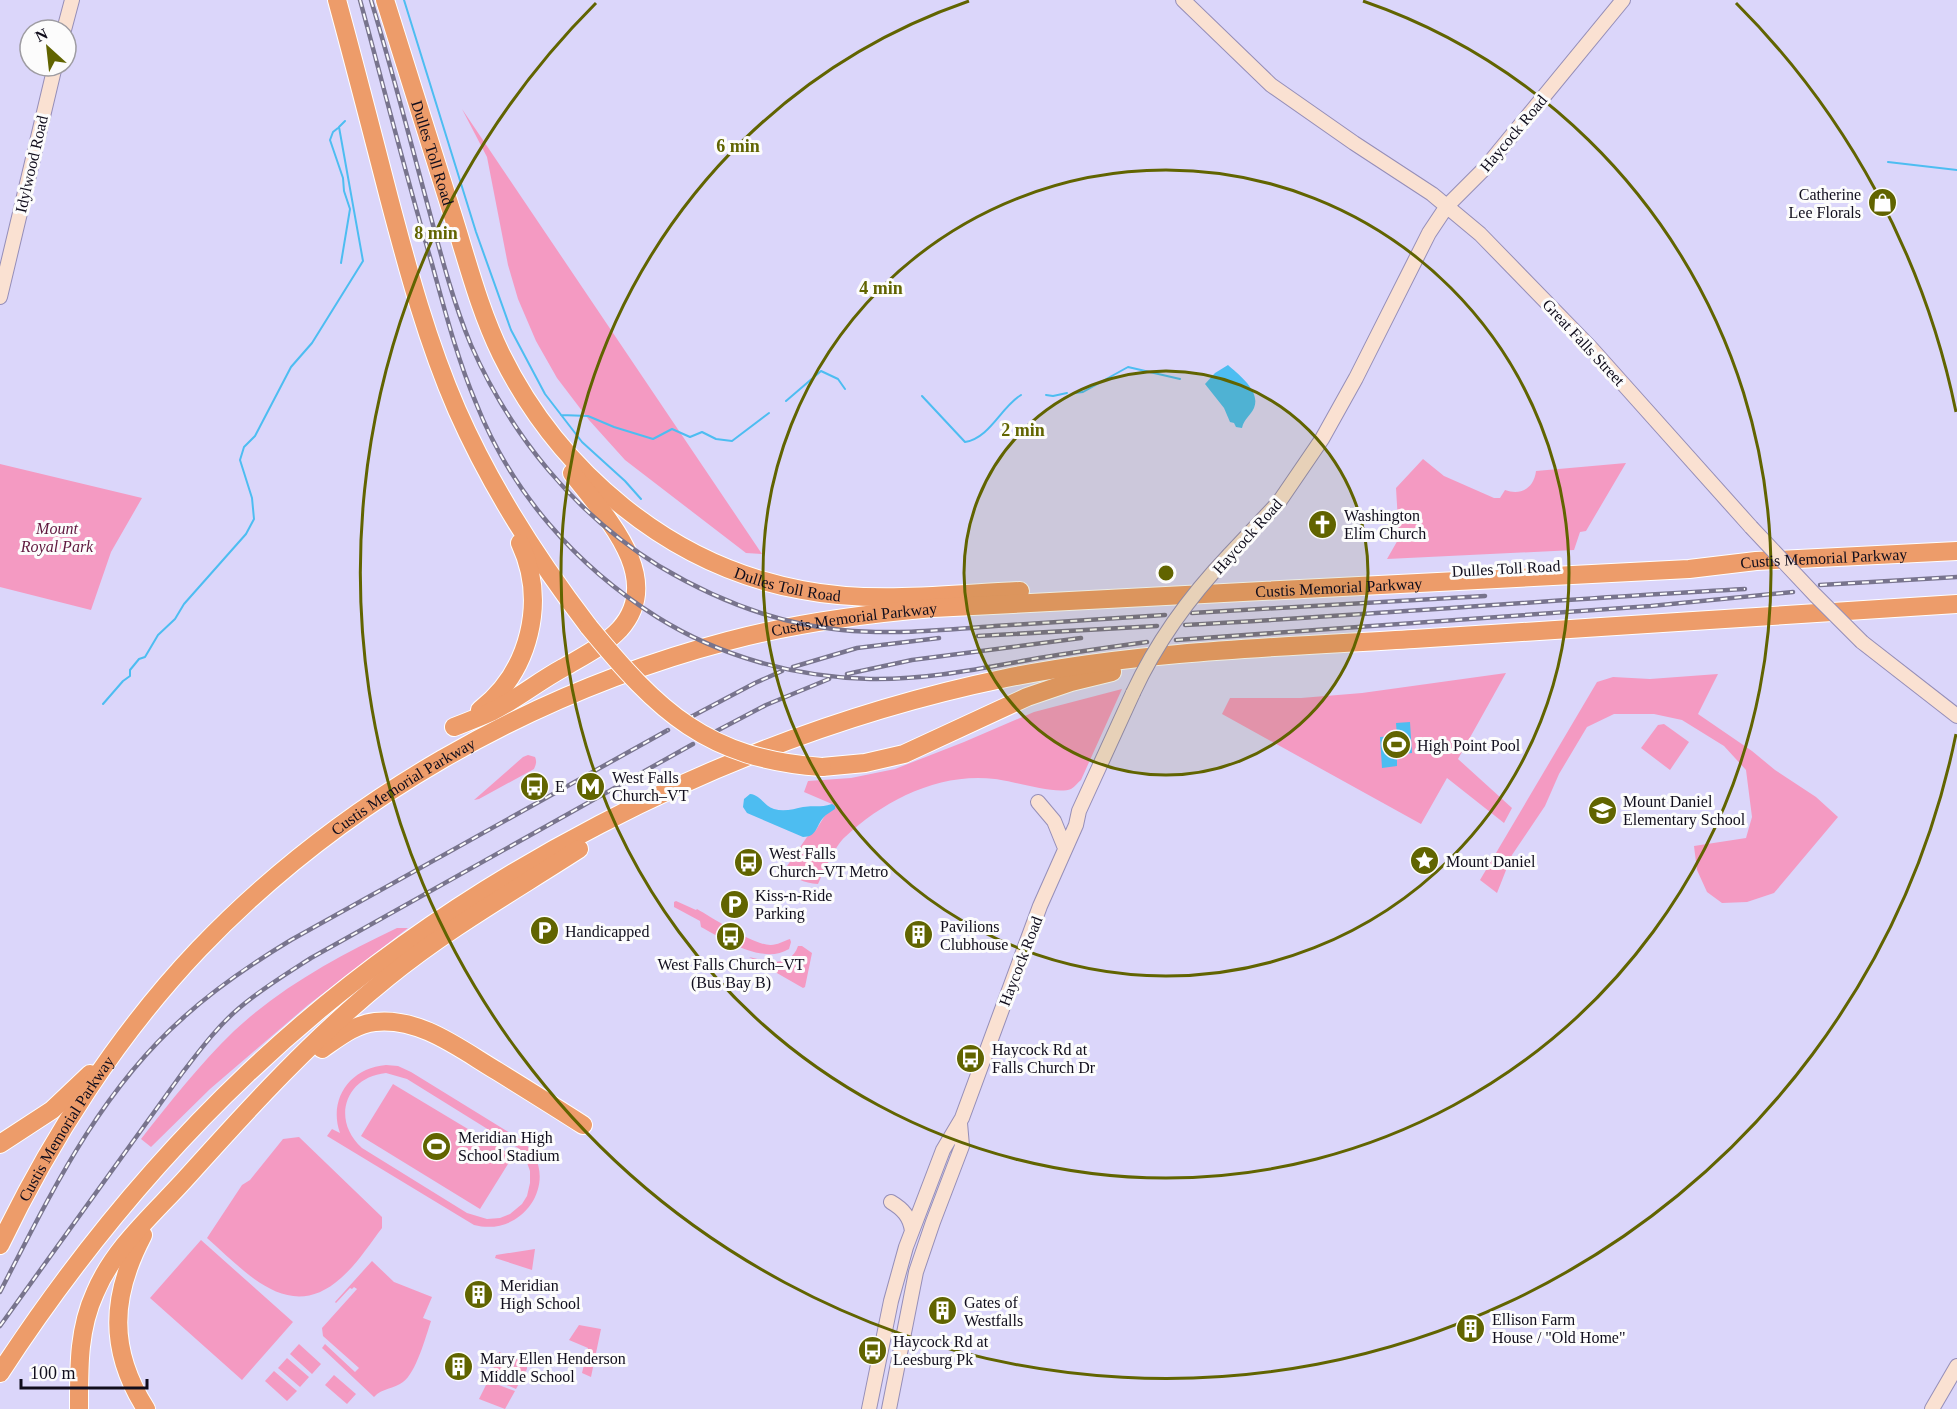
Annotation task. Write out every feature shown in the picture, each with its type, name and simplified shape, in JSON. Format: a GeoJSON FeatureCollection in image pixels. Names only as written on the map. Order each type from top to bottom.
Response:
{"type":"FeatureCollection","features":[{"type":"Feature","properties":{"kind":"highway"},"geometry":{"type":"LineString","coordinates":[[337,0],[421,313],[457,410],[493,482],[532,548],[558,586],[589,627],[649,694],[670,714],[692,729],[746,754],[778,762],[822,767],[865,763],[923,746],[1013,702],[1084,678],[1135,668],[1238,658],[1298,646]]}},
{"type":"Feature","properties":{"kind":"highway","name":"Dulles Toll Road"},"geometry":{"type":"LineString","coordinates":[[385,0],[483,311],[497,346],[516,382],[550,433],[581,469],[611,497],[648,525],[688,550],[723,566],[773,584],[819,593],[866,597],[1690,559],[1756,561]]}},
{"type":"Feature","properties":{"kind":"highway"},"geometry":{"type":"LineString","coordinates":[[493,482],[504,516],[519,542],[530,570],[533,585],[531,621],[525,647],[511,676],[488,704],[454,727],[493,711],[606,641],[624,623],[632,608],[635,594],[634,572],[621,538],[543,434],[516,382]]}},
{"type":"Feature","properties":{"kind":"highway","name":"Custis Memorial Parkway"},"geometry":{"type":"LineString","coordinates":[[0,1245],[42,1165],[119,1045],[172,980],[228,921],[293,863],[392,791],[475,740],[590,686],[691,651],[773,630],[815,622],[933,608],[1689,569],[1756,561],[1957,552]]}},
{"type":"Feature","properties":{"kind":"highway"},"geometry":{"type":"LineString","coordinates":[[0,1373],[60,1285],[131,1196],[246,1074],[320,1010],[406,944],[501,882],[671,789],[744,757],[847,719],[936,694],[1008,678],[1139,658],[1238,649],[1957,603]]}},
{"type":"Feature","properties":{"kind":"highway"},"geometry":{"type":"LineString","coordinates":[[79,1409],[81,1341],[86,1316],[106,1270],[169,1195],[264,1094],[371,991],[434,943],[633,816],[706,780],[744,757]]}},
{"type":"Feature","properties":{"kind":"highway"},"geometry":{"type":"LineString","coordinates":[[264,1094],[348,1032],[369,1023],[390,1022],[412,1026],[440,1036],[583,1125]]}},
{"type":"Feature","properties":{"kind":"highway"},"geometry":{"type":"LineString","coordinates":[[0,1144],[52,1110],[119,1045]]}},
{"type":"Feature","properties":{"kind":"highway"},"geometry":{"type":"LineString","coordinates":[[146,1409],[129,1376],[123,1356],[118,1327],[119,1298],[126,1272],[143,1236],[185,1179]]}},
{"type":"Feature","properties":{"kind":"main road"},"geometry":{"type":"LineString","coordinates":[[67,18],[72,0]]}},
{"type":"Feature","properties":{"kind":"main road","name":"Great Falls Street"},"geometry":{"type":"LineString","coordinates":[[1182,0],[1271,85],[1447,206],[1480,234],[1578,334],[1798,578],[1862,642],[1957,716]]}},
{"type":"Feature","properties":{"kind":"main road","name":"Haycock Road"},"geometry":{"type":"LineString","coordinates":[[869,1409],[893,1291],[912,1232],[943,1150],[960,1123],[1023,952],[1095,772],[1150,659],[1174,621],[1201,586],[1279,501],[1322,439],[1360,371],[1429,233],[1447,206],[1485,168],[1623,0]]}},
{"type":"Feature","properties":{"kind":"main road","name":"Idylwood Road"},"geometry":{"type":"LineString","coordinates":[[0,297],[52,78]]}},
{"type":"Feature","properties":{"kind":"main road"},"geometry":{"type":"LineString","coordinates":[[1038,802],[1054,820],[1065,848]]}},
{"type":"Feature","properties":{"kind":"main road","name":"Haycock Road"},"geometry":{"type":"LineString","coordinates":[[889,1409],[913,1283],[962,1146],[960,1123]]}},
{"type":"Feature","properties":{"kind":"main road"},"geometry":{"type":"LineString","coordinates":[[891,1202],[899,1206],[906,1214],[912,1232]]}},
{"type":"Feature","properties":{"kind":"main road"},"geometry":{"type":"LineString","coordinates":[[1932,1409],[1957,1366]]}},
{"type":"Feature","properties":{"kind":"green space"},"geometry":{"type":"Polygon","coordinates":[[[462,109],[762,554],[746,553],[625,460],[589,420],[557,378],[536,341],[518,299],[508,265],[487,157],[462,109]]]}},
{"type":"Feature","properties":{"kind":"green space"},"geometry":{"type":"Polygon","coordinates":[[[1423,459],[1444,476],[1494,498],[1500,498],[1505,490],[1516,492],[1526,489],[1533,482],[1536,471],[1626,463],[1586,531],[1580,532],[1574,550],[1387,559],[1399,538],[1396,488],[1423,459]]]}},
{"type":"Feature","properties":{"kind":"green space","name":"Mount Royal Park"},"geometry":{"type":"Polygon","coordinates":[[[0,464],[142,498],[111,552],[91,610],[0,587],[0,464]]]}},
{"type":"Feature","properties":{"kind":"green space"},"geometry":{"type":"Polygon","coordinates":[[[1506,673],[1458,759],[1512,808],[1504,823],[1447,778],[1421,824],[1222,714],[1230,698],[1301,698],[1362,693],[1506,673]]]}},
{"type":"Feature","properties":{"kind":"green space"},"geometry":{"type":"Polygon","coordinates":[[[1718,674],[1698,714],[1816,797],[1838,817],[1774,893],[1747,902],[1722,903],[1707,892],[1697,870],[1694,846],[1746,838],[1752,817],[1746,770],[1724,746],[1682,720],[1654,714],[1614,714],[1587,727],[1559,774],[1545,806],[1512,855],[1497,893],[1480,880],[1597,682],[1613,677],[1650,679],[1718,674]]]}},
{"type":"Feature","properties":{"kind":"green space"},"geometry":{"type":"Polygon","coordinates":[[[1122,689],[1081,780],[1071,789],[1055,790],[995,779],[974,778],[934,785],[895,801],[860,824],[837,846],[818,884],[799,880],[789,870],[787,866],[807,837],[816,830],[832,804],[804,792],[808,781],[851,778],[895,769],[1034,712],[1122,689]]]}},
{"type":"Feature","properties":{"kind":"green space"},"geometry":{"type":"Polygon","coordinates":[[[1664,724],[1689,742],[1670,770],[1641,748],[1658,725],[1664,724]]]}},
{"type":"Feature","properties":{"kind":"green space"},"geometry":{"type":"Polygon","coordinates":[[[528,755],[535,757],[534,769],[474,800],[523,757],[528,755]]]}},
{"type":"Feature","properties":{"kind":"green space"},"geometry":{"type":"Polygon","coordinates":[[[676,901],[697,909],[723,925],[764,944],[773,945],[790,939],[789,949],[768,954],[744,949],[701,927],[700,921],[674,907],[676,901]]]}},
{"type":"Feature","properties":{"kind":"green space"},"geometry":{"type":"Polygon","coordinates":[[[397,928],[408,928],[308,1005],[210,1089],[151,1147],[141,1139],[209,1057],[252,1015],[312,973],[397,928]]]}},
{"type":"Feature","properties":{"kind":"green space"},"geometry":{"type":"Polygon","coordinates":[[[798,946],[812,953],[803,988],[749,957],[784,961],[794,953],[798,946]]]}},
{"type":"Feature","properties":{"kind":"green space"},"geometry":{"type":"Polygon","coordinates":[[[398,1066],[411,1072],[518,1138],[532,1152],[539,1167],[539,1183],[534,1199],[524,1212],[511,1222],[494,1227],[474,1225],[327,1136],[332,1129],[340,1133],[337,1108],[345,1087],[352,1079],[373,1067],[398,1066]],[[386,1073],[372,1076],[352,1091],[345,1113],[347,1125],[352,1137],[362,1148],[467,1213],[487,1219],[500,1218],[510,1214],[522,1204],[527,1196],[530,1171],[525,1157],[518,1148],[407,1079],[386,1073]]]}},
{"type":"Feature","properties":{"kind":"green space"},"geometry":{"type":"Polygon","coordinates":[[[393,1084],[513,1156],[480,1209],[361,1136],[393,1084]]]}},
{"type":"Feature","properties":{"kind":"green space"},"geometry":{"type":"Polygon","coordinates":[[[299,1137],[382,1217],[382,1228],[347,1273],[322,1291],[303,1296],[286,1295],[252,1278],[207,1238],[242,1185],[250,1180],[283,1139],[299,1137]]]}},
{"type":"Feature","properties":{"kind":"green space"},"geometry":{"type":"Polygon","coordinates":[[[201,1240],[293,1322],[242,1380],[150,1298],[201,1240]]]}},
{"type":"Feature","properties":{"kind":"green space"},"geometry":{"type":"Polygon","coordinates":[[[535,1249],[532,1270],[495,1258],[496,1255],[535,1249]]]}},
{"type":"Feature","properties":{"kind":"green space"},"geometry":{"type":"Polygon","coordinates":[[[372,1261],[394,1282],[432,1297],[423,1318],[431,1321],[412,1371],[403,1382],[374,1397],[322,1348],[325,1344],[355,1372],[359,1368],[323,1336],[322,1328],[357,1289],[350,1288],[335,1302],[372,1261]]]}},
{"type":"Feature","properties":{"kind":"green space"},"geometry":{"type":"Polygon","coordinates":[[[579,1325],[601,1329],[591,1377],[582,1373],[588,1348],[569,1340],[579,1325]]]}},
{"type":"Feature","properties":{"kind":"green space"},"geometry":{"type":"Polygon","coordinates":[[[299,1344],[321,1364],[312,1374],[290,1354],[299,1344]]]}},
{"type":"Feature","properties":{"kind":"green space"},"geometry":{"type":"Polygon","coordinates":[[[499,1352],[527,1363],[527,1369],[516,1389],[490,1378],[499,1352]]]}},
{"type":"Feature","properties":{"kind":"green space"},"geometry":{"type":"Polygon","coordinates":[[[287,1358],[309,1377],[300,1387],[278,1368],[287,1358]]]}},
{"type":"Feature","properties":{"kind":"green space"},"geometry":{"type":"Polygon","coordinates":[[[274,1371],[297,1391],[287,1401],[265,1381],[274,1371]]]}},
{"type":"Feature","properties":{"kind":"green space"},"geometry":{"type":"Polygon","coordinates":[[[334,1375],[356,1394],[347,1404],[325,1385],[334,1375]]]}},
{"type":"Feature","properties":{"kind":"green space"},"geometry":{"type":"Polygon","coordinates":[[[488,1381],[515,1391],[505,1409],[479,1399],[488,1381]]]}},
{"type":"Feature","properties":{"kind":"water"},"geometry":{"type":"Polygon","coordinates":[[[1228,365],[1248,384],[1254,396],[1254,408],[1242,428],[1230,422],[1224,408],[1205,384],[1215,373],[1228,365]]]}},
{"type":"Feature","properties":{"kind":"water","name":"High Point Pool"},"geometry":{"type":"Polygon","coordinates":[[[1410,722],[1412,753],[1397,755],[1397,766],[1382,768],[1380,737],[1397,736],[1396,723],[1410,722]]]}},
{"type":"Feature","properties":{"kind":"water"},"geometry":{"type":"Polygon","coordinates":[[[750,794],[778,810],[832,804],[835,809],[824,817],[814,833],[803,837],[747,813],[743,807],[744,799],[750,794]]]}},
{"type":"Feature","properties":{"kind":"waterway"},"geometry":{"type":"LineString","coordinates":[[404,0],[476,232],[511,330],[545,394],[582,442],[625,481],[641,499]]}},
{"type":"Feature","properties":{"kind":"waterway"},"geometry":{"type":"LineString","coordinates":[[103,704],[130,676],[130,670],[139,659],[145,657],[158,635],[175,619],[184,604],[246,534],[254,519],[252,498],[240,460],[244,447],[255,436],[291,367],[312,343],[363,261],[339,127],[345,121]]}},
{"type":"Feature","properties":{"kind":"waterway"},"geometry":{"type":"LineString","coordinates":[[338,128],[333,132],[330,140],[343,178],[344,191],[350,209],[341,263]]}},
{"type":"Feature","properties":{"kind":"waterway"},"geometry":{"type":"LineString","coordinates":[[1888,162],[1957,170]]}},
{"type":"Feature","properties":{"kind":"waterway"},"geometry":{"type":"LineString","coordinates":[[1074,393],[1083,392],[1128,367],[1180,379]]}},
{"type":"Feature","properties":{"kind":"waterway"},"geometry":{"type":"LineString","coordinates":[[786,401],[821,371],[838,379],[845,389]]}},
{"type":"Feature","properties":{"kind":"waterway"},"geometry":{"type":"LineString","coordinates":[[1046,395],[1067,393]]}},
{"type":"Feature","properties":{"kind":"waterway"},"geometry":{"type":"LineString","coordinates":[[922,396],[965,442],[981,435],[1021,395]]}},
{"type":"Feature","properties":{"kind":"waterway"},"geometry":{"type":"LineString","coordinates":[[561,415],[588,416],[653,439],[672,429],[690,437],[702,432],[716,439],[732,441],[769,413]]}},
{"type":"Feature","properties":{"kind":"railway"},"geometry":{"type":"LineString","coordinates":[[360,0],[447,317],[476,403],[491,436],[527,496],[549,524],[599,575],[657,617],[707,643],[759,662],[814,674],[870,679],[913,678],[1147,642]]}},
{"type":"Feature","properties":{"kind":"railway"},"geometry":{"type":"LineString","coordinates":[[371,0],[448,278],[471,345],[505,411],[548,470],[573,497],[628,545],[680,578],[724,599],[770,616],[818,627],[880,632],[918,631],[1165,615]]}},
{"type":"Feature","properties":{"kind":"railway"},"geometry":{"type":"LineString","coordinates":[[1820,585],[1957,577]]}},
{"type":"Feature","properties":{"kind":"railway"},"geometry":{"type":"LineString","coordinates":[[1185,625],[1745,589]]}},
{"type":"Feature","properties":{"kind":"railway"},"geometry":{"type":"LineString","coordinates":[[1176,640],[1651,606],[1793,592]]}},
{"type":"Feature","properties":{"kind":"railway"},"geometry":{"type":"LineString","coordinates":[[1192,613],[1485,596]]}},
{"type":"Feature","properties":{"kind":"railway"},"geometry":{"type":"LineString","coordinates":[[978,636],[1157,626]]}},
{"type":"Feature","properties":{"kind":"railway"},"geometry":{"type":"LineString","coordinates":[[793,667],[857,648],[939,638]]}},
{"type":"Feature","properties":{"kind":"railway"},"geometry":{"type":"LineString","coordinates":[[847,674],[912,660],[1081,638]]}},
{"type":"Feature","properties":{"kind":"railway"},"geometry":{"type":"LineString","coordinates":[[687,719],[782,671]]}},
{"type":"Feature","properties":{"kind":"railway"},"geometry":{"type":"LineString","coordinates":[[709,735],[766,705],[829,679]]}},
{"type":"Feature","properties":{"kind":"railway"},"geometry":{"type":"LineString","coordinates":[[0,1292],[58,1181],[102,1111],[154,1046],[197,1006],[236,976],[291,940],[668,730]]}},
{"type":"Feature","properties":{"kind":"railway"},"geometry":{"type":"LineString","coordinates":[[0,1326],[183,1072],[202,1047],[238,1009],[311,958],[693,744]]}},
{"type":"Feature","properties":{"kind":"place","name":"Catherine Lee Florals"},"geometry":{"type":"Point","coordinates":[1882,203]}},
{"type":"Feature","properties":{"kind":"place","name":"Washington Elim Church"},"geometry":{"type":"Point","coordinates":[1323,524]}},
{"type":"Feature","properties":{"kind":"place","name":"High Point Pool"},"geometry":{"type":"Point","coordinates":[1396,745]}},
{"type":"Feature","properties":{"kind":"place","name":"E"},"geometry":{"type":"Point","coordinates":[534,786]}},
{"type":"Feature","properties":{"kind":"place","name":"West Falls Church–VT"},"geometry":{"type":"Point","coordinates":[591,786]}},
{"type":"Feature","properties":{"kind":"place","name":"Mount Daniel Elementary School"},"geometry":{"type":"Point","coordinates":[1602,810]}},
{"type":"Feature","properties":{"kind":"place","name":"Mount Daniel"},"geometry":{"type":"Point","coordinates":[1425,861]}},
{"type":"Feature","properties":{"kind":"place","name":"West Falls Church–VT Metro"},"geometry":{"type":"Point","coordinates":[748,862]}},
{"type":"Feature","properties":{"kind":"place","name":"Kiss-n-Ride Parking"},"geometry":{"type":"Point","coordinates":[734,904]}},
{"type":"Feature","properties":{"kind":"place","name":"Handicapped"},"geometry":{"type":"Point","coordinates":[544,931]}},
{"type":"Feature","properties":{"kind":"place","name":"Pavilions Clubhouse"},"geometry":{"type":"Point","coordinates":[919,935]}},
{"type":"Feature","properties":{"kind":"place","name":"West Falls Church–VT (Bus Bay B)"},"geometry":{"type":"Point","coordinates":[731,936]}},
{"type":"Feature","properties":{"kind":"place","name":"Haycock Rd at Falls Church Dr"},"geometry":{"type":"Point","coordinates":[971,1058]}},
{"type":"Feature","properties":{"kind":"place","name":"Meridian High School Stadium"},"geometry":{"type":"Point","coordinates":[437,1146]}},
{"type":"Feature","properties":{"kind":"place","name":"Meridian High School"},"geometry":{"type":"Point","coordinates":[479,1294]}},
{"type":"Feature","properties":{"kind":"place","name":"Gates of Westfalls"},"geometry":{"type":"Point","coordinates":[943,1311]}},
{"type":"Feature","properties":{"kind":"place","name":"Ellison Farm House / \"Old Home\""},"geometry":{"type":"Point","coordinates":[1471,1328]}},
{"type":"Feature","properties":{"kind":"place","name":"Haycock Rd at Leesburg Pk"},"geometry":{"type":"Point","coordinates":[872,1350]}},
{"type":"Feature","properties":{"kind":"place","name":"Mary Ellen Henderson Middle School"},"geometry":{"type":"Point","coordinates":[459,1367]}}]}
